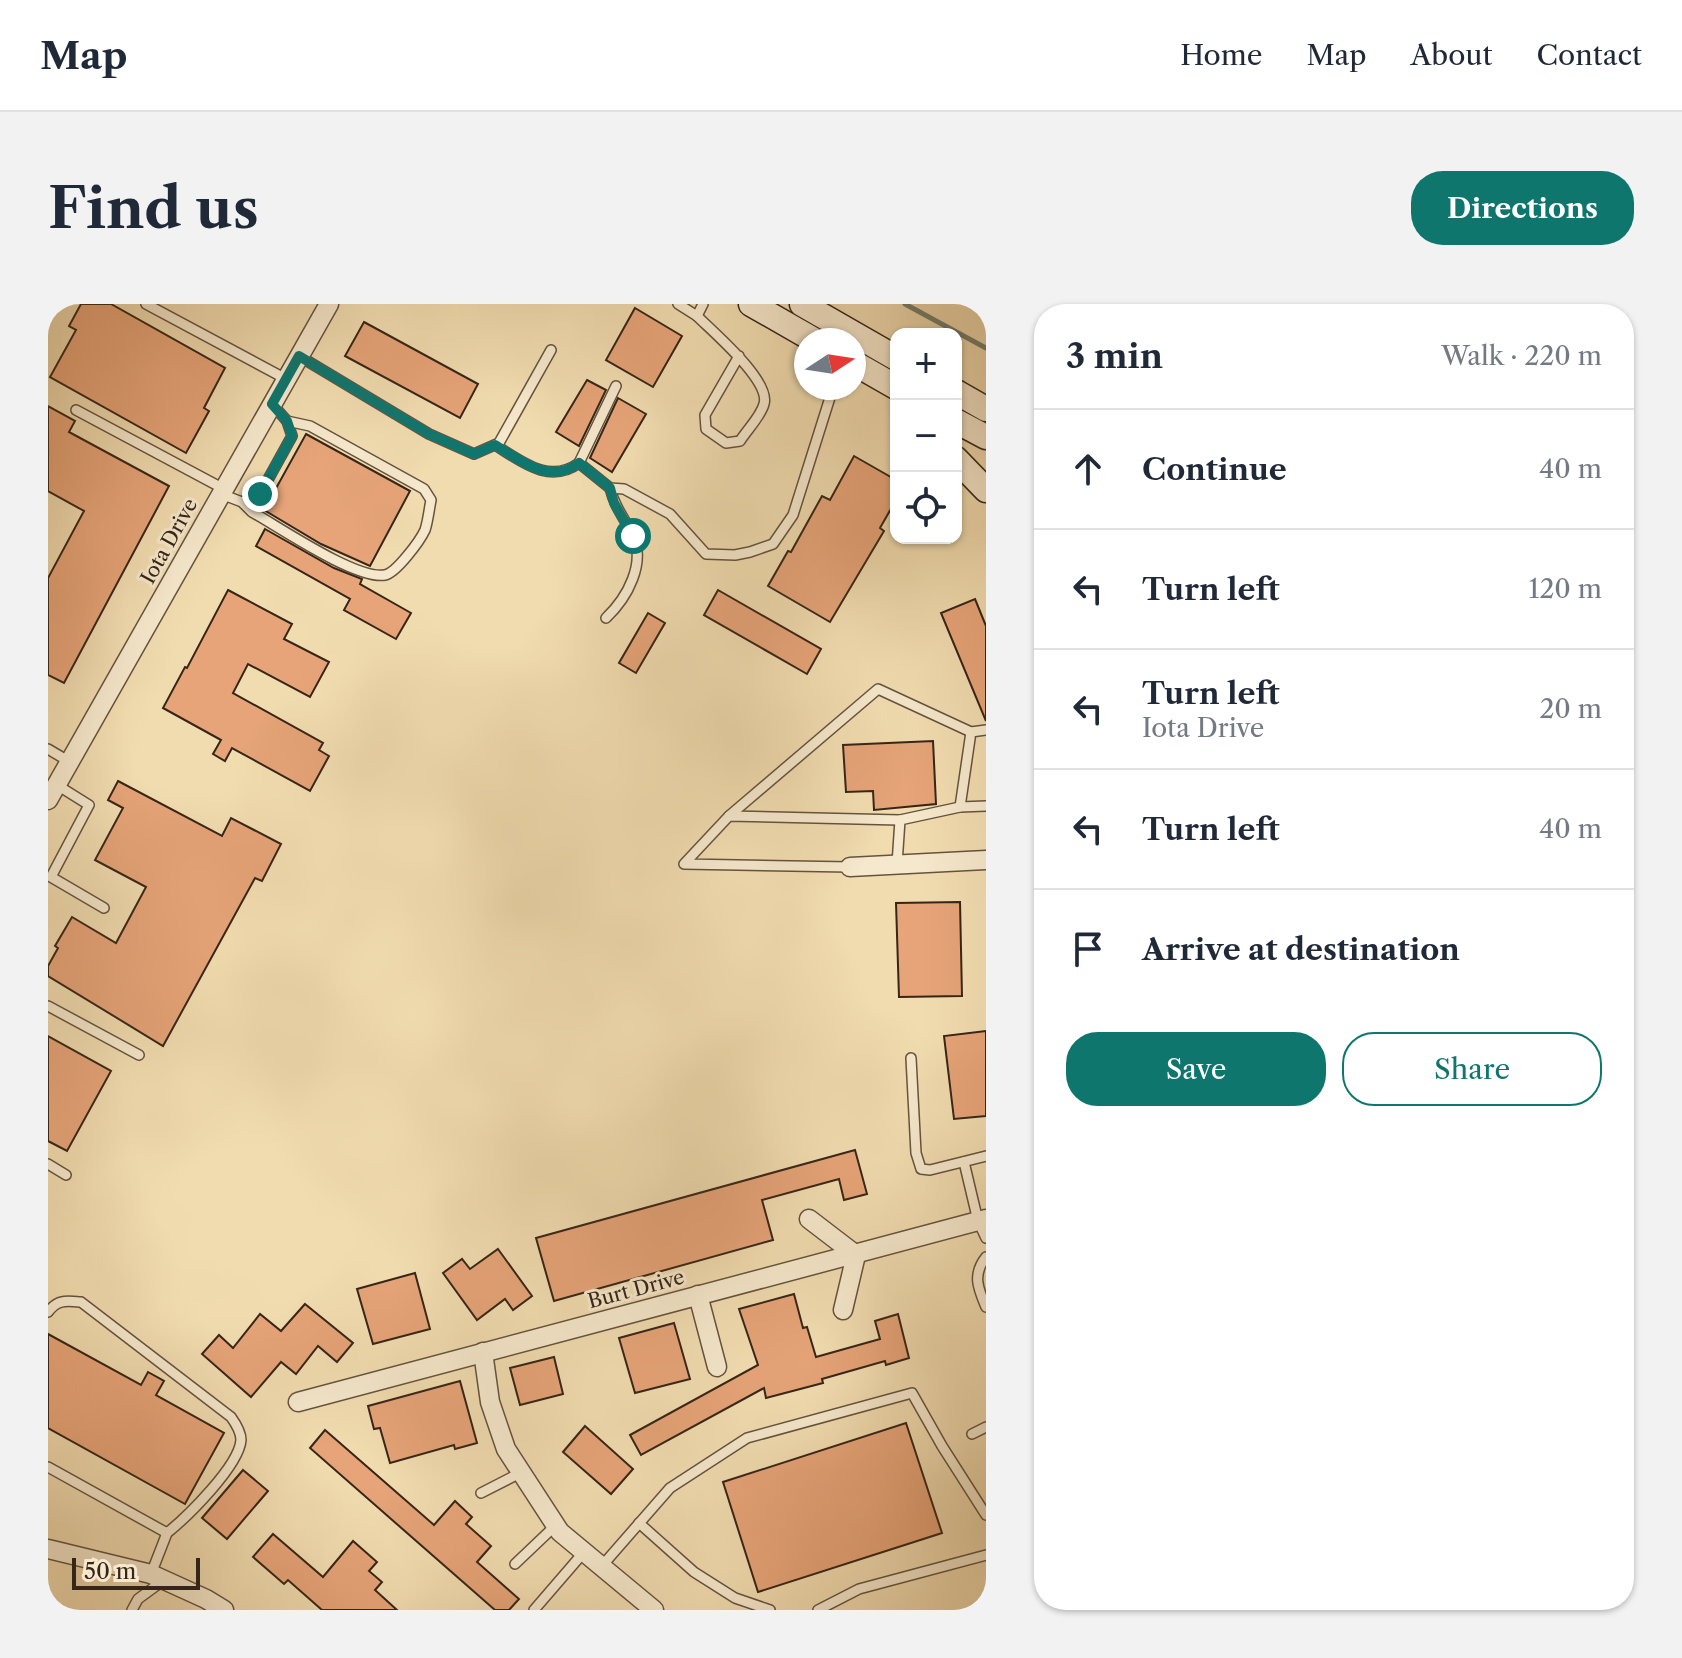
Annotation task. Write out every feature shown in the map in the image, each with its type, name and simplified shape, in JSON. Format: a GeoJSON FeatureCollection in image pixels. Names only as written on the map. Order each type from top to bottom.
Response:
{"type":"FeatureCollection","features":[{"type":"Feature","properties":{"kind":"main road"},"geometry":{"type":"LineString","coordinates":[[751,304],[794,329]]}},
{"type":"Feature","properties":{"kind":"main road"},"geometry":{"type":"LineString","coordinates":[[802,304],[890,355]]}},
{"type":"Feature","properties":{"kind":"main road"},"geometry":{"type":"LineString","coordinates":[[866,370],[890,384]]}},
{"type":"Feature","properties":{"kind":"main road"},"geometry":{"type":"LineString","coordinates":[[866,372],[890,394]]}},
{"type":"Feature","properties":{"kind":"main road"},"geometry":{"type":"LineString","coordinates":[[962,395],[986,409]]}},
{"type":"Feature","properties":{"kind":"main road"},"geometry":{"type":"LineString","coordinates":[[962,424],[986,437]]}},
{"type":"Feature","properties":{"kind":"main road"},"geometry":{"type":"LineString","coordinates":[[962,465],[986,490]]}},
{"type":"Feature","properties":{"kind":"street","name":"Iota Drive"},"geometry":{"type":"LineString","coordinates":[[52,793],[329,304]]}},
{"type":"Feature","properties":{"kind":"street"},"geometry":{"type":"LineString","coordinates":[[850,867],[986,860]]}},
{"type":"Feature","properties":{"kind":"street"},"geometry":{"type":"LineString","coordinates":[[809,1219],[856,1255],[843,1310]]}},
{"type":"Feature","properties":{"kind":"street","name":"Burt Drive"},"geometry":{"type":"LineString","coordinates":[[298,1402],[698,1295],[983,1226]]}},
{"type":"Feature","properties":{"kind":"street"},"geometry":{"type":"LineString","coordinates":[[698,1295],[717,1367]]}},
{"type":"Feature","properties":{"kind":"street"},"geometry":{"type":"LineString","coordinates":[[483,1352],[490,1402],[506,1449],[556,1525],[654,1610]]}},
{"type":"Feature","properties":{"kind":"street"},"geometry":{"type":"LineString","coordinates":[[48,1549],[158,1577],[224,1610]]}},
{"type":"Feature","properties":{"kind":"lane"},"geometry":{"type":"LineString","coordinates":[[146,304],[286,379]]}},
{"type":"Feature","properties":{"kind":"lane"},"geometry":{"type":"LineString","coordinates":[[678,304],[697,316],[739,356],[764,392],[764,405],[740,441],[726,443],[706,429],[705,415],[739,356]]}},
{"type":"Feature","properties":{"kind":"lane"},"geometry":{"type":"LineString","coordinates":[[697,316],[703,304]]}},
{"type":"Feature","properties":{"kind":"lane"},"geometry":{"type":"LineString","coordinates":[[299,356],[429,434],[474,454],[499,443],[551,350]]}},
{"type":"Feature","properties":{"kind":"lane"},"geometry":{"type":"LineString","coordinates":[[495,445],[545,472],[564,470],[579,463],[616,386]]}},
{"type":"Feature","properties":{"kind":"lane"},"geometry":{"type":"LineString","coordinates":[[579,463],[610,488],[624,489],[670,514],[706,554],[735,555],[773,544],[793,515],[829,400]]}},
{"type":"Feature","properties":{"kind":"lane"},"geometry":{"type":"LineString","coordinates":[[242,502],[260,494],[292,436],[287,421],[272,404]]}},
{"type":"Feature","properties":{"kind":"lane"},"geometry":{"type":"LineString","coordinates":[[76,410],[242,502],[252,512],[341,564],[368,574],[386,575],[398,567],[424,532],[431,500],[424,489],[310,426],[287,421]]}},
{"type":"Feature","properties":{"kind":"lane"},"geometry":{"type":"LineString","coordinates":[[606,618],[630,589],[636,558],[633,536],[614,503],[610,488]]}},
{"type":"Feature","properties":{"kind":"lane"},"geometry":{"type":"LineString","coordinates":[[850,867],[684,864],[729,816],[878,689],[971,732],[986,730]]}},
{"type":"Feature","properties":{"kind":"lane"},"geometry":{"type":"LineString","coordinates":[[960,807],[971,732]]}},
{"type":"Feature","properties":{"kind":"lane"},"geometry":{"type":"LineString","coordinates":[[48,749],[70,762]]}},
{"type":"Feature","properties":{"kind":"lane"},"geometry":{"type":"LineString","coordinates":[[52,793],[89,805],[51,877],[104,908]]}},
{"type":"Feature","properties":{"kind":"lane"},"geometry":{"type":"LineString","coordinates":[[729,816],[900,820],[960,807],[986,806]]}},
{"type":"Feature","properties":{"kind":"lane"},"geometry":{"type":"LineString","coordinates":[[897,864],[900,820]]}},
{"type":"Feature","properties":{"kind":"lane"},"geometry":{"type":"LineString","coordinates":[[48,1006],[139,1055]]}},
{"type":"Feature","properties":{"kind":"lane"},"geometry":{"type":"LineString","coordinates":[[911,1058],[916,1153],[921,1169],[930,1170],[986,1156]]}},
{"type":"Feature","properties":{"kind":"lane"},"geometry":{"type":"LineString","coordinates":[[964,1162],[983,1226]]}},
{"type":"Feature","properties":{"kind":"lane"},"geometry":{"type":"LineString","coordinates":[[48,1164],[66,1175]]}},
{"type":"Feature","properties":{"kind":"lane"},"geometry":{"type":"LineString","coordinates":[[986,1257],[976,1279],[986,1307]]}},
{"type":"Feature","properties":{"kind":"lane"},"geometry":{"type":"LineString","coordinates":[[48,1312],[54,1303],[63,1300],[81,1302],[220,1408],[237,1425],[241,1440],[235,1457],[192,1513],[167,1533],[158,1577],[132,1610]]}},
{"type":"Feature","properties":{"kind":"lane"},"geometry":{"type":"LineString","coordinates":[[601,1567],[670,1488],[747,1438],[912,1393],[986,1515]]}},
{"type":"Feature","properties":{"kind":"lane"},"geometry":{"type":"LineString","coordinates":[[972,1434],[986,1427]]}},
{"type":"Feature","properties":{"kind":"lane"},"geometry":{"type":"LineString","coordinates":[[48,1467],[167,1533]]}},
{"type":"Feature","properties":{"kind":"lane"},"geometry":{"type":"LineString","coordinates":[[481,1493],[522,1472]]}},
{"type":"Feature","properties":{"kind":"lane"},"geometry":{"type":"LineString","coordinates":[[639,1523],[694,1572],[735,1598],[770,1610]]}},
{"type":"Feature","properties":{"kind":"lane"},"geometry":{"type":"LineString","coordinates":[[515,1564],[556,1525]]}},
{"type":"Feature","properties":{"kind":"lane"},"geometry":{"type":"LineString","coordinates":[[534,1610],[584,1552]]}},
{"type":"Feature","properties":{"kind":"lane"},"geometry":{"type":"LineString","coordinates":[[818,1610],[859,1589],[986,1555]]}},
{"type":"Feature","properties":{"kind":"building"},"geometry":{"type":"Polygon","coordinates":[[[81,304],[111,304],[225,368],[204,408],[209,411],[186,453],[50,377],[76,330],[69,326],[81,304]]]}},
{"type":"Feature","properties":{"kind":"building"},"geometry":{"type":"Polygon","coordinates":[[[635,308],[682,336],[653,387],[606,360],[635,308]]]}},
{"type":"Feature","properties":{"kind":"building"},"geometry":{"type":"Polygon","coordinates":[[[364,322],[478,384],[460,418],[345,356],[364,322]]]}},
{"type":"Feature","properties":{"kind":"building"},"geometry":{"type":"Polygon","coordinates":[[[587,380],[606,390],[579,446],[556,432],[587,380]]]}},
{"type":"Feature","properties":{"kind":"building"},"geometry":{"type":"Polygon","coordinates":[[[618,398],[646,414],[612,472],[590,458],[618,398]]]}},
{"type":"Feature","properties":{"kind":"building"},"geometry":{"type":"Polygon","coordinates":[[[48,406],[75,421],[69,432],[169,486],[64,683],[48,675],[48,578],[84,511],[48,491],[48,406]]]}},
{"type":"Feature","properties":{"kind":"building"},"geometry":{"type":"Polygon","coordinates":[[[306,434],[410,491],[370,566],[321,544],[264,510],[306,434]]]}},
{"type":"Feature","properties":{"kind":"building"},"geometry":{"type":"Polygon","coordinates":[[[854,456],[890,477],[890,510],[880,528],[884,531],[830,622],[768,586],[822,496],[830,500],[854,456]]]}},
{"type":"Feature","properties":{"kind":"building"},"geometry":{"type":"Polygon","coordinates":[[[265,529],[334,568],[362,579],[360,584],[411,613],[396,639],[344,610],[350,599],[256,546],[265,529]]]}},
{"type":"Feature","properties":{"kind":"building"},"geometry":{"type":"Polygon","coordinates":[[[228,590],[292,624],[284,639],[329,662],[310,697],[248,664],[233,693],[323,743],[319,750],[329,756],[310,791],[232,748],[225,761],[213,754],[221,740],[163,708],[228,590]]]}},
{"type":"Feature","properties":{"kind":"building"},"geometry":{"type":"Polygon","coordinates":[[[718,590],[821,649],[807,674],[704,615],[718,590]]]}},
{"type":"Feature","properties":{"kind":"building"},"geometry":{"type":"Polygon","coordinates":[[[975,599],[986,626],[986,721],[941,613],[975,599]]]}},
{"type":"Feature","properties":{"kind":"building"},"geometry":{"type":"Polygon","coordinates":[[[648,613],[665,623],[636,673],[619,663],[648,613]]]}},
{"type":"Feature","properties":{"kind":"building"},"geometry":{"type":"Polygon","coordinates":[[[933,741],[936,804],[874,810],[873,791],[846,792],[843,745],[933,741]]]}},
{"type":"Feature","properties":{"kind":"building"},"geometry":{"type":"Polygon","coordinates":[[[118,781],[222,836],[231,818],[281,844],[262,881],[255,878],[163,1046],[48,976],[48,966],[58,948],[55,946],[72,917],[116,943],[146,887],[95,860],[123,808],[108,800],[118,781]]]}},
{"type":"Feature","properties":{"kind":"building"},"geometry":{"type":"Polygon","coordinates":[[[960,902],[962,996],[899,997],[896,903],[960,902]]]}},
{"type":"Feature","properties":{"kind":"building"},"geometry":{"type":"Polygon","coordinates":[[[986,1031],[986,1116],[954,1119],[944,1036],[986,1031]]]}},
{"type":"Feature","properties":{"kind":"building"},"geometry":{"type":"Polygon","coordinates":[[[48,1036],[111,1071],[67,1151],[48,1141],[48,1036]]]}},
{"type":"Feature","properties":{"kind":"building"},"geometry":{"type":"Polygon","coordinates":[[[855,1150],[867,1194],[844,1200],[839,1179],[762,1200],[773,1240],[554,1301],[536,1238],[855,1150]]]}},
{"type":"Feature","properties":{"kind":"building"},"geometry":{"type":"Polygon","coordinates":[[[498,1249],[532,1296],[513,1310],[505,1299],[477,1320],[443,1273],[462,1259],[470,1269],[498,1249]]]}},
{"type":"Feature","properties":{"kind":"building"},"geometry":{"type":"Polygon","coordinates":[[[415,1273],[430,1329],[373,1344],[357,1289],[415,1273]]]}},
{"type":"Feature","properties":{"kind":"building"},"geometry":{"type":"Polygon","coordinates":[[[794,1294],[803,1328],[807,1327],[816,1357],[880,1339],[875,1321],[898,1314],[909,1358],[886,1365],[885,1361],[822,1379],[823,1383],[766,1398],[764,1388],[641,1455],[630,1435],[758,1365],[739,1309],[794,1294]]]}},
{"type":"Feature","properties":{"kind":"building"},"geometry":{"type":"Polygon","coordinates":[[[305,1304],[353,1343],[337,1362],[318,1346],[296,1374],[281,1362],[251,1397],[202,1354],[219,1335],[233,1348],[260,1314],[281,1331],[305,1304]]]}},
{"type":"Feature","properties":{"kind":"building"},"geometry":{"type":"Polygon","coordinates":[[[674,1323],[690,1379],[635,1393],[619,1338],[674,1323]]]}},
{"type":"Feature","properties":{"kind":"building"},"geometry":{"type":"Polygon","coordinates":[[[48,1334],[141,1385],[148,1372],[164,1381],[156,1395],[224,1433],[185,1504],[48,1428],[48,1334]]]}},
{"type":"Feature","properties":{"kind":"building"},"geometry":{"type":"Polygon","coordinates":[[[554,1357],[563,1394],[520,1405],[510,1368],[554,1357]]]}},
{"type":"Feature","properties":{"kind":"building"},"geometry":{"type":"Polygon","coordinates":[[[460,1381],[477,1443],[455,1449],[454,1445],[390,1463],[380,1428],[374,1429],[368,1406],[460,1381]]]}},
{"type":"Feature","properties":{"kind":"building"},"geometry":{"type":"Polygon","coordinates":[[[906,1423],[942,1533],[758,1592],[723,1482],[906,1423]]]}},
{"type":"Feature","properties":{"kind":"building"},"geometry":{"type":"Polygon","coordinates":[[[585,1426],[633,1469],[611,1494],[563,1452],[585,1426]]]}},
{"type":"Feature","properties":{"kind":"building"},"geometry":{"type":"Polygon","coordinates":[[[325,1430],[434,1525],[455,1501],[472,1517],[466,1524],[491,1546],[477,1562],[519,1599],[509,1610],[495,1610],[310,1448],[325,1430]]]}},
{"type":"Feature","properties":{"kind":"building"},"geometry":{"type":"Polygon","coordinates":[[[243,1470],[268,1491],[227,1539],[202,1518],[243,1470]]]}},
{"type":"Feature","properties":{"kind":"building"},"geometry":{"type":"Polygon","coordinates":[[[273,1534],[323,1577],[353,1541],[377,1562],[369,1571],[382,1582],[375,1590],[397,1610],[322,1610],[288,1580],[284,1584],[253,1557],[273,1534]]]}},
{"type":"Feature","properties":{"kind":"waterway"},"geometry":{"type":"LineString","coordinates":[[905,304],[986,348]]}},
{"type":"Feature","properties":{"kind":"route"},"geometry":{"type":"LineString","coordinates":[[260,494],[292,436],[287,421],[272,404],[299,356],[429,434],[474,454],[495,445],[537,470],[552,473],[579,463],[610,488],[614,503],[633,536]]}}]}
